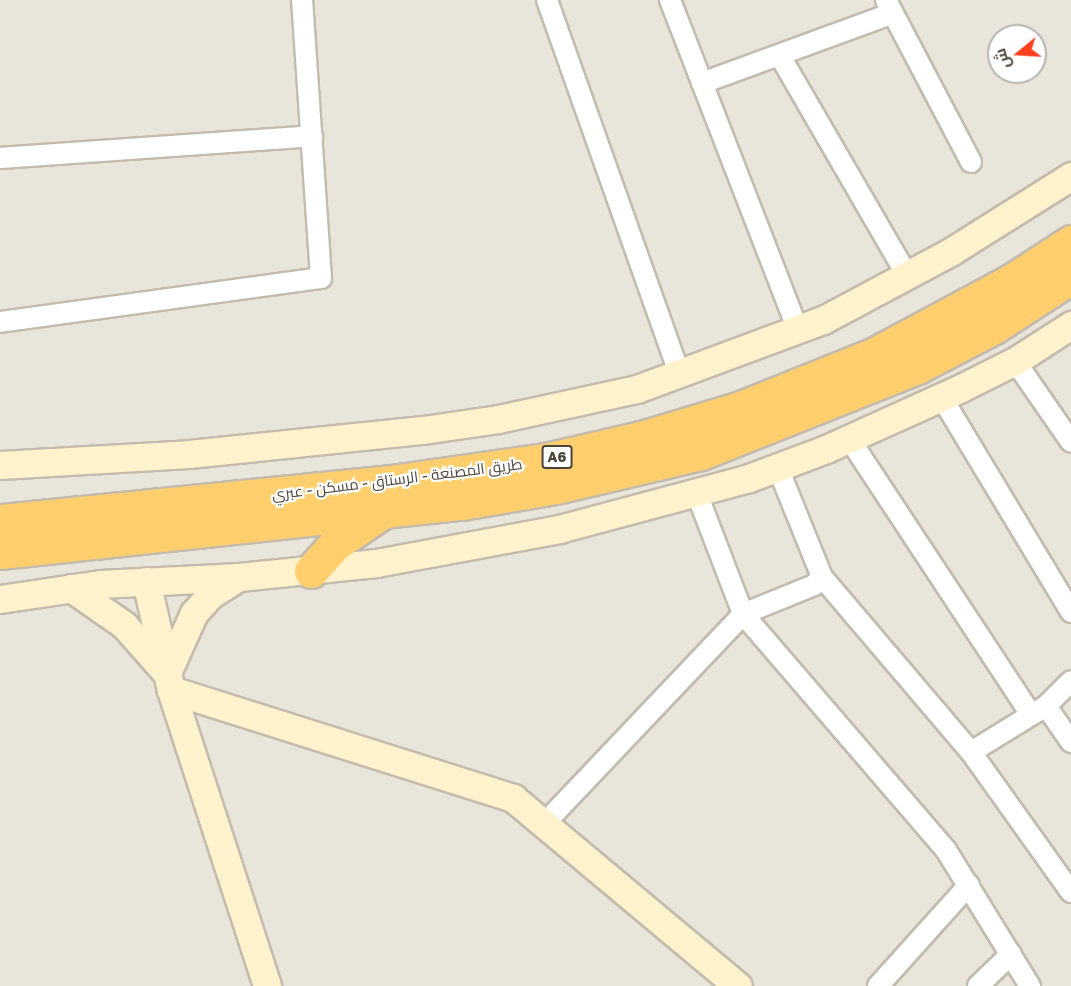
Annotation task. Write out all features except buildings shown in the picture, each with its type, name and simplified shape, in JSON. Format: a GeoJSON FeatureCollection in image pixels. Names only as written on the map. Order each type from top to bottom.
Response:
{"type":"FeatureCollection","features":[{"type":"Feature","properties":{"kind":"highway","name":"طريق المصنعة - الرستاق - مسكن - عبري"},"geometry":{"type":"LineString","coordinates":[[0,521],[466,473],[545,460],[674,429],[800,387],[873,356],[1011,281],[1071,242]]}},
{"type":"Feature","properties":{"kind":"highway","name":"طريق المصنعة - الرستاق - مسكن - عبري"},"geometry":{"type":"LineString","coordinates":[[0,552],[383,512],[556,487],[701,453],[917,367],[994,327],[1071,277]]}},
{"type":"Feature","properties":{"kind":"highway"},"geometry":{"type":"LineString","coordinates":[[311,571],[335,544],[383,512]]}},
{"type":"Feature","properties":{"kind":"street"},"geometry":{"type":"LineString","coordinates":[[0,322],[321,278],[302,0]]}},
{"type":"Feature","properties":{"kind":"street"},"geometry":{"type":"LineString","coordinates":[[547,0],[680,376]]}},
{"type":"Feature","properties":{"kind":"street"},"geometry":{"type":"LineString","coordinates":[[670,0],[798,330]]}},
{"type":"Feature","properties":{"kind":"street"},"geometry":{"type":"LineString","coordinates":[[702,83],[780,56],[889,6],[972,162]]}},
{"type":"Feature","properties":{"kind":"street"},"geometry":{"type":"LineString","coordinates":[[780,56],[907,275]]}},
{"type":"Feature","properties":{"kind":"street"},"geometry":{"type":"LineString","coordinates":[[0,158],[312,136]]}},
{"type":"Feature","properties":{"kind":"street"},"geometry":{"type":"LineString","coordinates":[[0,465],[189,454],[423,430],[573,404],[680,376],[798,330],[907,275],[1071,176]]}},
{"type":"Feature","properties":{"kind":"street"},"geometry":{"type":"LineString","coordinates":[[0,599],[71,588],[146,581],[311,571],[463,549],[559,530],[697,494],[778,468],[850,440],[1016,361],[1071,325]]}},
{"type":"Feature","properties":{"kind":"street"},"geometry":{"type":"LineString","coordinates":[[1016,361],[1071,442]]}},
{"type":"Feature","properties":{"kind":"street"},"geometry":{"type":"LineString","coordinates":[[942,398],[1069,600]]}},
{"type":"Feature","properties":{"kind":"street"},"geometry":{"type":"LineString","coordinates":[[850,440],[1039,711],[1071,742]]}},
{"type":"Feature","properties":{"kind":"street"},"geometry":{"type":"LineString","coordinates":[[778,468],[822,577],[971,752],[1071,892]]}},
{"type":"Feature","properties":{"kind":"street"},"geometry":{"type":"LineString","coordinates":[[697,494],[743,614],[884,775],[969,885],[1030,986]]}},
{"type":"Feature","properties":{"kind":"street"},"geometry":{"type":"LineString","coordinates":[[169,681],[194,613],[210,595],[239,577]]}},
{"type":"Feature","properties":{"kind":"street"},"geometry":{"type":"LineString","coordinates":[[544,824],[743,614],[814,585],[822,577]]}},
{"type":"Feature","properties":{"kind":"street"},"geometry":{"type":"LineString","coordinates":[[146,581],[169,681],[267,986]]}},
{"type":"Feature","properties":{"kind":"street"},"geometry":{"type":"LineString","coordinates":[[71,588],[124,625],[169,681],[513,798],[738,986]]}},
{"type":"Feature","properties":{"kind":"street"},"geometry":{"type":"LineString","coordinates":[[971,752],[1039,711],[1071,681]]}},
{"type":"Feature","properties":{"kind":"street"},"geometry":{"type":"LineString","coordinates":[[882,985],[969,885]]}},
{"type":"Feature","properties":{"kind":"street"},"geometry":{"type":"LineString","coordinates":[[978,986],[1011,954]]}},
{"type":"Feature","properties":{"kind":"shaded area"},"geometry":{"type":"Polygon","coordinates":[[[0,0],[1071,0],[1071,986],[0,986],[0,0]]]}}]}
